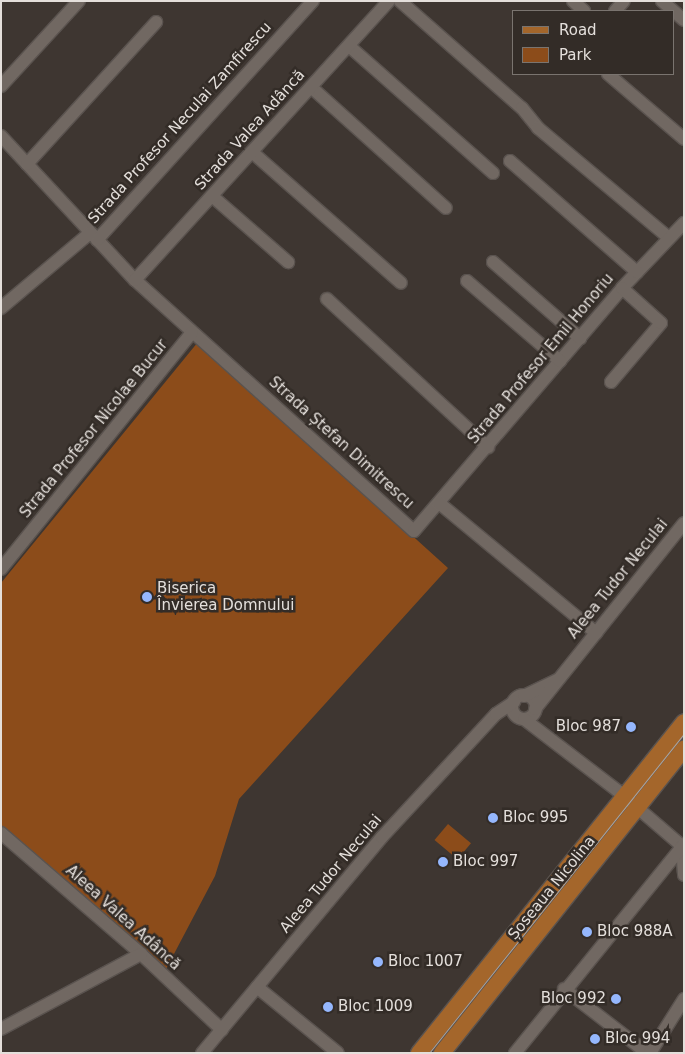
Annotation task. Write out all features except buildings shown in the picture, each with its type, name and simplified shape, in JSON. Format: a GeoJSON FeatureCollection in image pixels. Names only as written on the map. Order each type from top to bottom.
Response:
{"type":"FeatureCollection","features":[{"type":"Feature","properties":{"kind":"main road","name":"Șoseaua Nicolina"},"geometry":{"type":"LineString","coordinates":[[419,1053],[684,722]]}},
{"type":"Feature","properties":{"kind":"main road","name":"Șoseaua Nicolina"},"geometry":{"type":"LineString","coordinates":[[442,1053],[684,749]]}},
{"type":"Feature","properties":{"kind":"street"},"geometry":{"type":"LineString","coordinates":[[1,86],[79,1]]}},
{"type":"Feature","properties":{"kind":"street","name":"Strada Valea Adâncă"},"geometry":{"type":"LineString","coordinates":[[135,280],[390,1]]}},
{"type":"Feature","properties":{"kind":"street"},"geometry":{"type":"LineString","coordinates":[[400,1],[451,43],[522,108],[538,128],[669,238]]}},
{"type":"Feature","properties":{"kind":"street"},"geometry":{"type":"LineString","coordinates":[[573,1],[583,10]]}},
{"type":"Feature","properties":{"kind":"street"},"geometry":{"type":"LineString","coordinates":[[662,1],[672,10]]}},
{"type":"Feature","properties":{"kind":"street","name":"Strada Profesor Neculai Zamfirescu"},"geometry":{"type":"LineString","coordinates":[[1,308],[29,284],[93,236],[308,3]]}},
{"type":"Feature","properties":{"kind":"street"},"geometry":{"type":"LineString","coordinates":[[27,164],[156,22]]}},
{"type":"Feature","properties":{"kind":"street"},"geometry":{"type":"LineString","coordinates":[[349,46],[493,174]]}},
{"type":"Feature","properties":{"kind":"street"},"geometry":{"type":"LineString","coordinates":[[609,75],[684,139]]}},
{"type":"Feature","properties":{"kind":"street"},"geometry":{"type":"LineString","coordinates":[[311,87],[446,208]]}},
{"type":"Feature","properties":{"kind":"street","name":"Strada Ștefan Dimitrescu"},"geometry":{"type":"LineString","coordinates":[[1,136],[135,280],[414,531],[439,504]]}},
{"type":"Feature","properties":{"kind":"street"},"geometry":{"type":"LineString","coordinates":[[252,152],[401,283]]}},
{"type":"Feature","properties":{"kind":"street"},"geometry":{"type":"LineString","coordinates":[[510,161],[637,272]]}},
{"type":"Feature","properties":{"kind":"street"},"geometry":{"type":"LineString","coordinates":[[212,196],[288,262]]}},
{"type":"Feature","properties":{"kind":"street","name":"Strada Profesor Emil Honoriu"},"geometry":{"type":"LineString","coordinates":[[439,504],[622,288],[684,223]]}},
{"type":"Feature","properties":{"kind":"street"},"geometry":{"type":"LineString","coordinates":[[493,262],[580,338]]}},
{"type":"Feature","properties":{"kind":"street"},"geometry":{"type":"LineString","coordinates":[[467,281],[560,361]]}},
{"type":"Feature","properties":{"kind":"street"},"geometry":{"type":"LineString","coordinates":[[611,382],[661,323],[622,288]]}},
{"type":"Feature","properties":{"kind":"street"},"geometry":{"type":"LineString","coordinates":[[327,299],[488,447]]}},
{"type":"Feature","properties":{"kind":"street","name":"Strada Profesor Nicolae Bucur"},"geometry":{"type":"LineString","coordinates":[[1,569],[192,332]]}},
{"type":"Feature","properties":{"kind":"street"},"geometry":{"type":"LineString","coordinates":[[439,504],[596,633]]}},
{"type":"Feature","properties":{"kind":"street","name":"Aleea Tudor Neculai"},"geometry":{"type":"LineString","coordinates":[[527,715],[559,679],[684,523]]}},
{"type":"Feature","properties":{"kind":"street","name":"Aleea Tudor Neculai"},"geometry":{"type":"LineString","coordinates":[[202,1053],[382,838],[491,722],[500,710],[559,679]]}},
{"type":"Feature","properties":{"kind":"street"},"geometry":{"type":"LineString","coordinates":[[527,715],[533,700],[519,699],[513,712],[527,715],[540,733],[624,796],[636,809],[683,845]]}},
{"type":"Feature","properties":{"kind":"street"},"geometry":{"type":"LineString","coordinates":[[491,722],[527,715]]}},
{"type":"Feature","properties":{"kind":"street","name":"Aleea Valea Adâncă"},"geometry":{"type":"LineString","coordinates":[[1,833],[141,954],[222,1030]]}},
{"type":"Feature","properties":{"kind":"street"},"geometry":{"type":"LineString","coordinates":[[683,845],[684,875]]}},
{"type":"Feature","properties":{"kind":"street"},"geometry":{"type":"LineString","coordinates":[[514,1053],[564,989],[683,845]]}},
{"type":"Feature","properties":{"kind":"street"},"geometry":{"type":"LineString","coordinates":[[1,1028],[141,954]]}},
{"type":"Feature","properties":{"kind":"street"},"geometry":{"type":"LineString","coordinates":[[257,987],[338,1053]]}},
{"type":"Feature","properties":{"kind":"street"},"geometry":{"type":"LineString","coordinates":[[564,989],[648,1053],[684,999]]}},
{"type":"Feature","properties":{"kind":"green space"},"geometry":{"type":"Polygon","coordinates":[[[198,342],[448,568],[239,799],[215,876],[165,971],[1,826],[1,583],[198,342]]]}},
{"type":"Feature","properties":{"kind":"green space"},"geometry":{"type":"Polygon","coordinates":[[[448,824],[471,843],[457,859],[435,840],[448,824]]]}},
{"type":"Feature","properties":{"kind":"tram line"},"geometry":{"type":"LineString","coordinates":[[429,1053],[684,733]]}},
{"type":"Feature","properties":{"kind":"place","name":"Biserica Învierea Domnului"},"geometry":{"type":"Point","coordinates":[147,597]}},
{"type":"Feature","properties":{"kind":"place","name":"Bloc 987"},"geometry":{"type":"Point","coordinates":[631,727]}},
{"type":"Feature","properties":{"kind":"place","name":"Bloc 995"},"geometry":{"type":"Point","coordinates":[493,818]}},
{"type":"Feature","properties":{"kind":"place","name":"Bloc 997"},"geometry":{"type":"Point","coordinates":[443,862]}},
{"type":"Feature","properties":{"kind":"place","name":"Bloc 988A"},"geometry":{"type":"Point","coordinates":[587,932]}},
{"type":"Feature","properties":{"kind":"place","name":"Bloc 1007"},"geometry":{"type":"Point","coordinates":[378,962]}},
{"type":"Feature","properties":{"kind":"place","name":"Bloc 992"},"geometry":{"type":"Point","coordinates":[616,999]}},
{"type":"Feature","properties":{"kind":"place","name":"Bloc 1009"},"geometry":{"type":"Point","coordinates":[328,1007]}},
{"type":"Feature","properties":{"kind":"place","name":"Bloc 994"},"geometry":{"type":"Point","coordinates":[595,1039]}}]}
